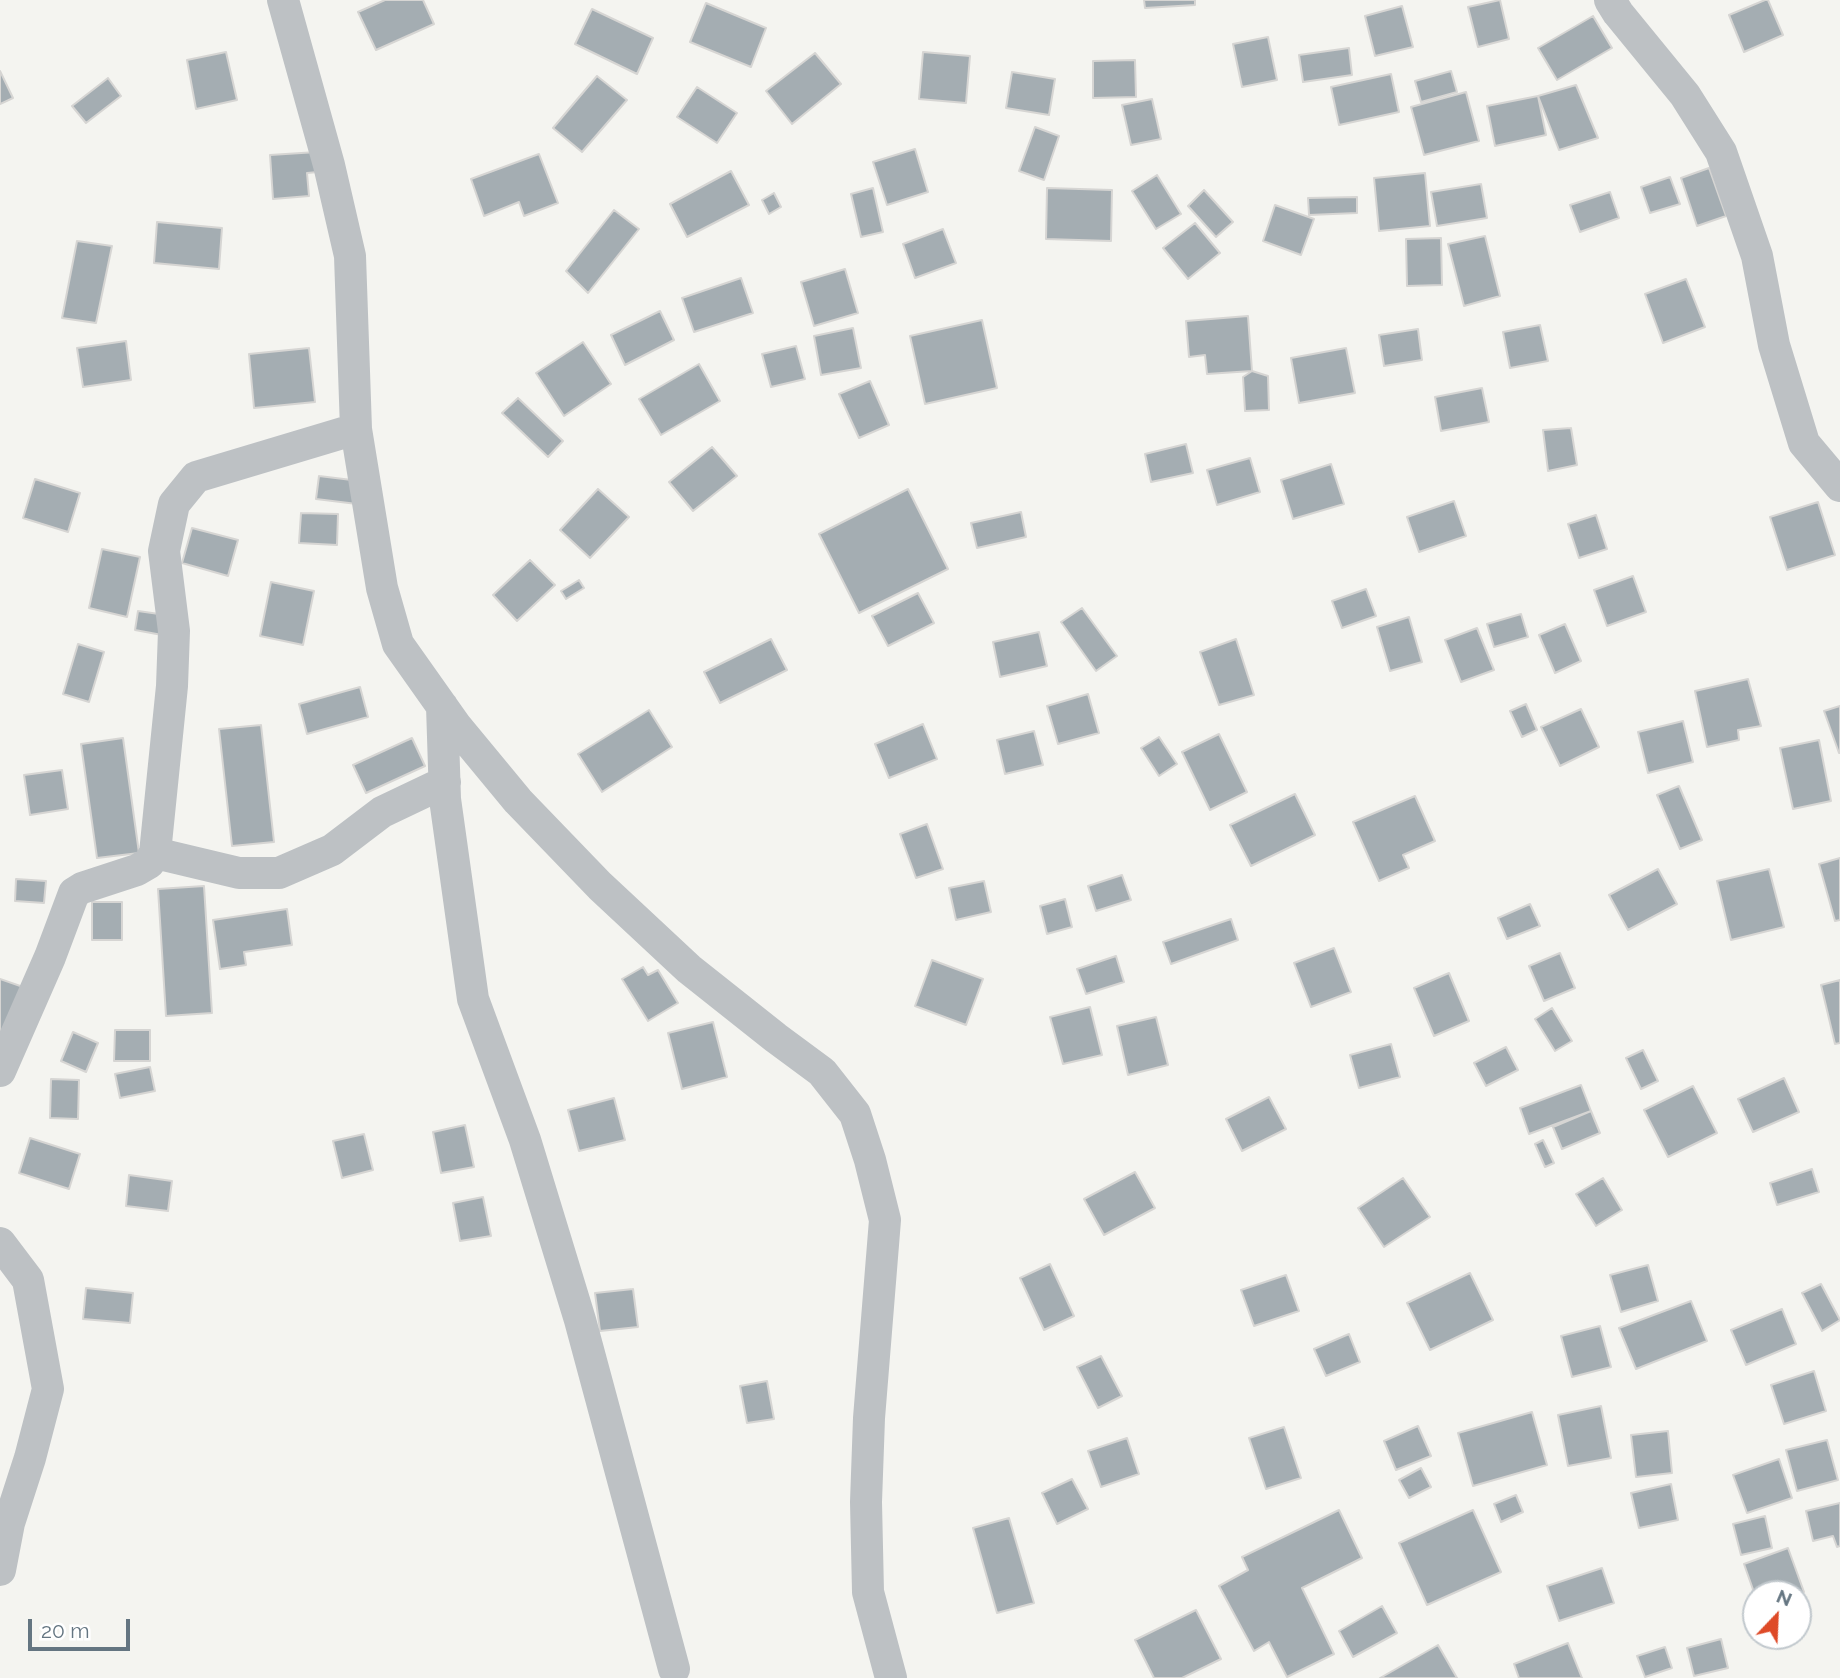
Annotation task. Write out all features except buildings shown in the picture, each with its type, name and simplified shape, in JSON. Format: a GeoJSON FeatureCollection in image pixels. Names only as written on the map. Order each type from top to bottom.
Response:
{"type":"FeatureCollection","features":[{"type":"Feature","properties":{"kind":"street"},"geometry":{"type":"LineString","coordinates":[[283,0],[329,164],[350,256],[356,429],[382,588],[398,644],[442,706],[518,801],[600,886],[689,969],[822,1072],[855,1114],[870,1160],[884,1220],[869,1418],[866,1502],[868,1592],[891,1678]]}},
{"type":"Feature","properties":{"kind":"street"},"geometry":{"type":"LineString","coordinates":[[1610,0],[1685,95],[1721,152],[1757,256],[1774,345],[1804,443],[1840,486]]}},
{"type":"Feature","properties":{"kind":"street"},"geometry":{"type":"LineString","coordinates":[[0,1071],[50,957],[74,893],[137,870],[149,863],[155,853],[172,686],[174,631],[164,551],[174,504],[196,477],[356,429]]}},
{"type":"Feature","properties":{"kind":"street"},"geometry":{"type":"LineString","coordinates":[[442,706],[444,782],[473,999],[525,1140],[576,1307],[674,1669]]}},
{"type":"Feature","properties":{"kind":"street"},"geometry":{"type":"LineString","coordinates":[[155,853],[239,873],[279,873],[332,850],[382,812],[444,782]]}},
{"type":"Feature","properties":{"kind":"street"},"geometry":{"type":"LineString","coordinates":[[0,1243],[28,1280],[48,1389],[9,1523],[0,1570]]}}]}
